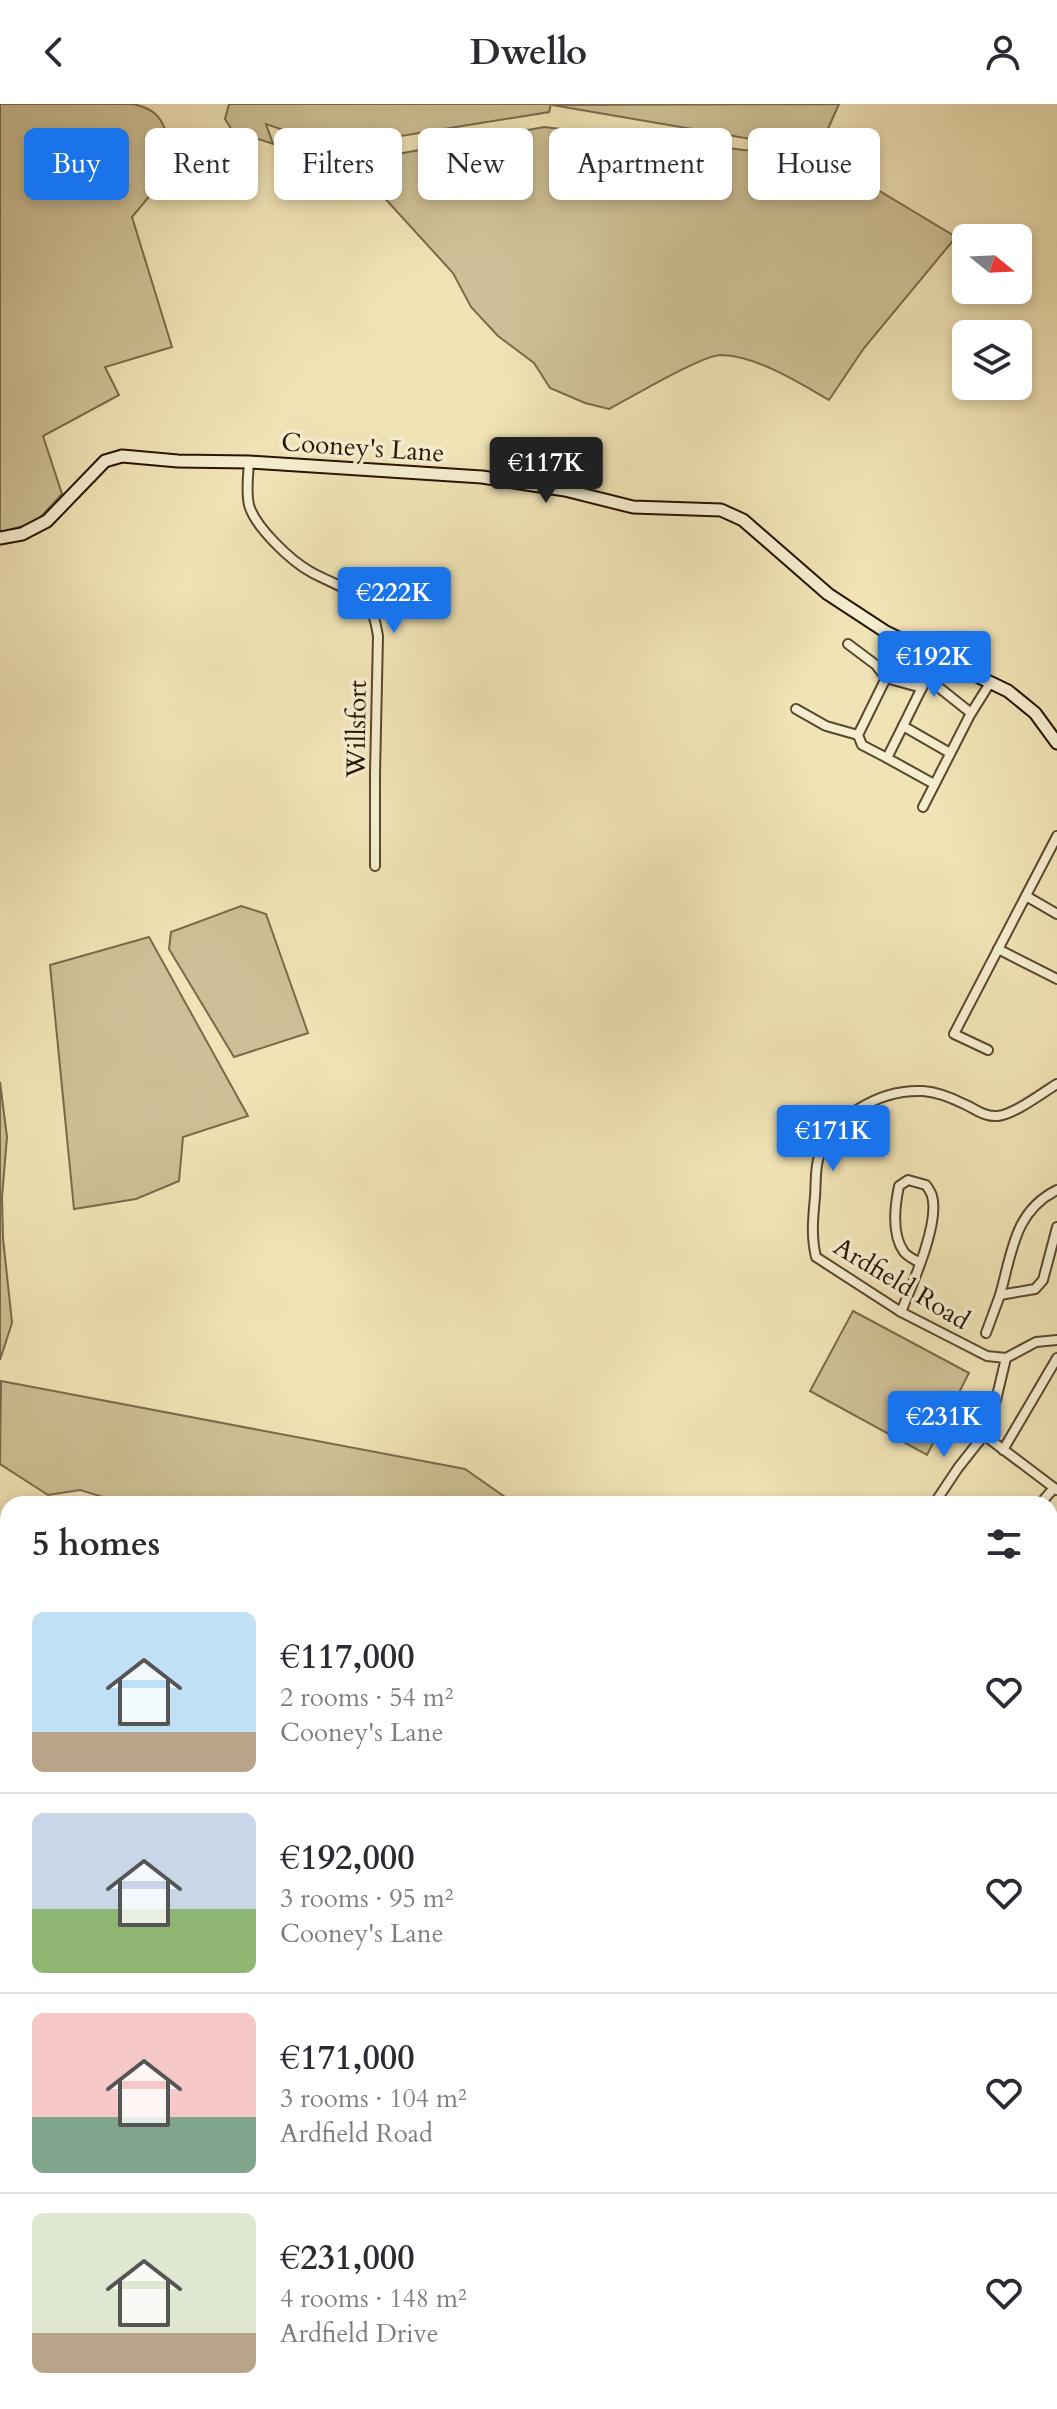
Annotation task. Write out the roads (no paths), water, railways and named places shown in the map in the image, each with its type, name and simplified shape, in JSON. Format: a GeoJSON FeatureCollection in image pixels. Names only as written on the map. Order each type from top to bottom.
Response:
{"type":"FeatureCollection","features":[{"type":"Feature","properties":{"kind":"street","name":"Cooney's Lane"},"geometry":{"type":"LineString","coordinates":[[0,538],[22,534],[47,521],[105,461],[122,456],[482,477],[565,490],[633,507],[721,510],[743,520],[828,594],[886,632],[1008,691],[1035,713],[1057,743]]}},
{"type":"Feature","properties":{"kind":"street","name":"Willsfort"},"geometry":{"type":"LineString","coordinates":[[249,462],[248,503],[257,523],[309,571],[365,601],[375,623],[378,646],[375,866]]}},
{"type":"Feature","properties":{"kind":"street"},"geometry":{"type":"LineString","coordinates":[[848,644],[876,665],[886,678],[922,688]]}},
{"type":"Feature","properties":{"kind":"street"},"geometry":{"type":"LineString","coordinates":[[887,758],[937,657]]}},
{"type":"Feature","properties":{"kind":"street"},"geometry":{"type":"LineString","coordinates":[[886,678],[858,735],[862,745],[934,784]]}},
{"type":"Feature","properties":{"kind":"street"},"geometry":{"type":"LineString","coordinates":[[927,678],[971,713]]}},
{"type":"Feature","properties":{"kind":"street"},"geometry":{"type":"LineString","coordinates":[[923,807],[971,713],[990,683]]}},
{"type":"Feature","properties":{"kind":"street"},"geometry":{"type":"LineString","coordinates":[[796,709],[826,726],[858,735]]}},
{"type":"Feature","properties":{"kind":"street"},"geometry":{"type":"LineString","coordinates":[[903,726],[950,753]]}},
{"type":"Feature","properties":{"kind":"street"},"geometry":{"type":"LineString","coordinates":[[988,1050],[954,1034],[1057,836]]}},
{"type":"Feature","properties":{"kind":"street"},"geometry":{"type":"LineString","coordinates":[[1026,896],[1057,914]]}},
{"type":"Feature","properties":{"kind":"street"},"geometry":{"type":"LineString","coordinates":[[998,949],[1057,979]]}},
{"type":"Feature","properties":{"kind":"street","name":"Ardfield Road"},"geometry":{"type":"LineString","coordinates":[[1006,1358],[987,1356],[901,1312],[816,1257],[811,1236],[818,1166],[829,1136],[867,1104],[905,1092],[925,1091],[966,1104],[978,1113],[999,1116],[1057,1084]]}},
{"type":"Feature","properties":{"kind":"street"},"geometry":{"type":"LineString","coordinates":[[901,1312],[920,1263],[932,1214],[932,1196],[926,1185],[908,1180],[899,1186],[895,1209],[899,1239],[904,1253],[920,1263]]}},
{"type":"Feature","properties":{"kind":"street"},"geometry":{"type":"LineString","coordinates":[[986,1333],[1019,1226],[1034,1206],[1057,1190]]}},
{"type":"Feature","properties":{"kind":"street"},"geometry":{"type":"LineString","coordinates":[[1000,1295],[1035,1289],[1043,1280],[1057,1227]]}},
{"type":"Feature","properties":{"kind":"street"},"geometry":{"type":"LineString","coordinates":[[939,1496],[984,1435],[1006,1358],[1036,1342],[1057,1340]]}},
{"type":"Feature","properties":{"kind":"street"},"geometry":{"type":"LineString","coordinates":[[1003,1450],[1057,1358]]}},
{"type":"Feature","properties":{"kind":"street"},"geometry":{"type":"LineString","coordinates":[[984,1435],[1055,1489]]}}]}
